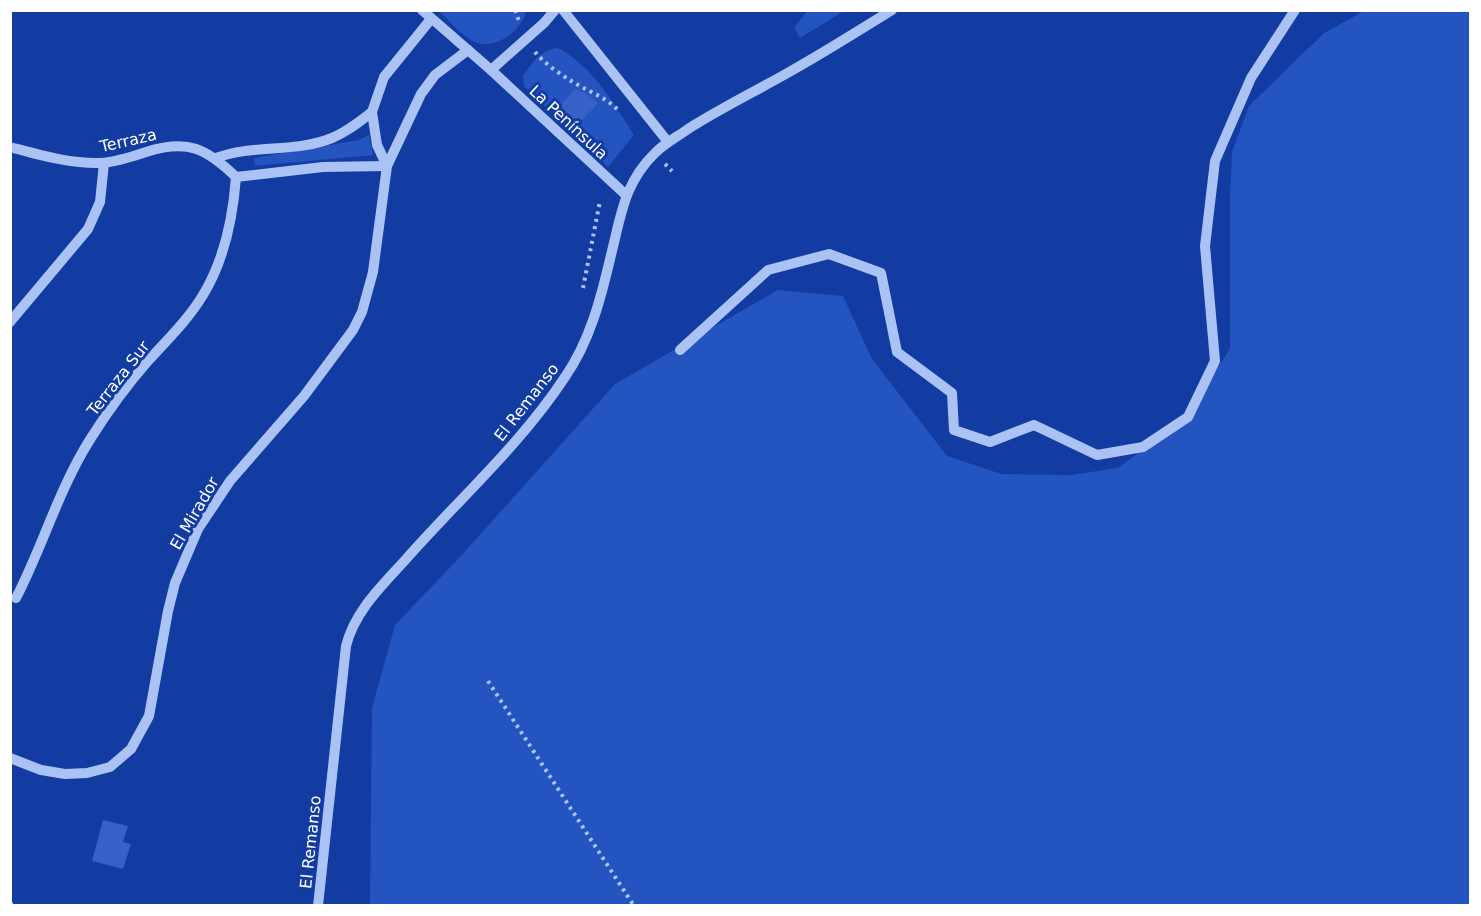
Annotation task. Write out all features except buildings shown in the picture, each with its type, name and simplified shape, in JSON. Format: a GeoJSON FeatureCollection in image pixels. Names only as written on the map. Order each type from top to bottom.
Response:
{"type":"FeatureCollection","features":[{"type":"Feature","properties":{"kind":"street","name":"La Península"},"geometry":{"type":"LineString","coordinates":[[422,10],[491,70],[626,195]]}},
{"type":"Feature","properties":{"kind":"street"},"geometry":{"type":"LineString","coordinates":[[491,70],[555,10]]}},
{"type":"Feature","properties":{"kind":"street"},"geometry":{"type":"LineString","coordinates":[[563,10],[668,142]]}},
{"type":"Feature","properties":{"kind":"street","name":"El Remanso"},"geometry":{"type":"LineString","coordinates":[[318,906],[346,646],[353,625],[365,606],[439,522],[519,439],[566,376],[583,349],[598,303],[626,195],[644,165],[668,142],[722,108],[790,72],[892,10]]}},
{"type":"Feature","properties":{"kind":"street"},"geometry":{"type":"LineString","coordinates":[[680,350],[768,270],[829,254],[880,273],[897,352],[952,393],[954,430],[990,442],[1034,425],[1097,455],[1143,447],[1188,417],[1215,361],[1205,246],[1215,161],[1251,78],[1295,10]]}},
{"type":"Feature","properties":{"kind":"street","name":"El Mirador"},"geometry":{"type":"LineString","coordinates":[[387,166],[378,145],[372,112],[384,77],[431,19]]}},
{"type":"Feature","properties":{"kind":"street","name":"El Mirador"},"geometry":{"type":"LineString","coordinates":[[10,758],[41,770],[65,774],[87,773],[110,766],[131,749],[149,716],[168,611],[179,574],[198,529],[230,481],[304,396],[353,330],[362,312],[373,272],[387,166],[421,94],[435,75],[468,50]]}},
{"type":"Feature","properties":{"kind":"street"},"geometry":{"type":"LineString","coordinates":[[216,158],[240,151],[325,141],[342,134],[372,112]]}},
{"type":"Feature","properties":{"kind":"street","name":"Terraza"},"geometry":{"type":"LineString","coordinates":[[10,147],[56,159],[104,163],[171,146],[198,150],[216,158],[236,177]]}},
{"type":"Feature","properties":{"kind":"street"},"geometry":{"type":"LineString","coordinates":[[10,322],[88,229],[100,202],[104,181],[104,163]]}},
{"type":"Feature","properties":{"kind":"street"},"geometry":{"type":"LineString","coordinates":[[236,177],[323,167],[387,166]]}},
{"type":"Feature","properties":{"kind":"street","name":"Terraza Sur"},"geometry":{"type":"LineString","coordinates":[[16,598],[28,576],[64,488],[90,439],[126,387],[185,320],[204,294],[219,263],[229,231],[236,177]]}},
{"type":"Feature","properties":{"kind":"path"},"geometry":{"type":"LineString","coordinates":[[516,10],[536,54],[574,83],[599,95],[622,115]]}},
{"type":"Feature","properties":{"kind":"path"},"geometry":{"type":"LineString","coordinates":[[488,681],[634,906]]}},
{"type":"Feature","properties":{"kind":"path"},"geometry":{"type":"LineString","coordinates":[[10,904],[18,906]]}},
{"type":"Feature","properties":{"kind":"shaded area"},"geometry":{"type":"Polygon","coordinates":[[[808,10],[844,11],[800,38],[794,28],[808,10]]]}},
{"type":"Feature","properties":{"kind":"shaded area"},"geometry":{"type":"Polygon","coordinates":[[[439,11],[526,11],[519,26],[512,33],[497,42],[488,44],[471,40],[439,11]]]}},
{"type":"Feature","properties":{"kind":"shaded area"},"geometry":{"type":"Polygon","coordinates":[[[1364,11],[1470,11],[1470,905],[370,906],[372,708],[395,625],[460,557],[615,384],[778,290],[843,296],[872,359],[947,456],[1001,474],[1071,475],[1118,468],[1184,419],[1230,349],[1232,152],[1249,106],[1324,33],[1364,11]]]}},
{"type":"Feature","properties":{"kind":"shaded area"},"geometry":{"type":"Polygon","coordinates":[[[558,48],[592,75],[634,135],[608,167],[524,86],[523,76],[534,62],[546,51],[558,48]]]}},
{"type":"Feature","properties":{"kind":"shaded area"},"geometry":{"type":"Polygon","coordinates":[[[369,135],[373,155],[255,166],[254,158],[359,140],[369,135]]]}}]}
